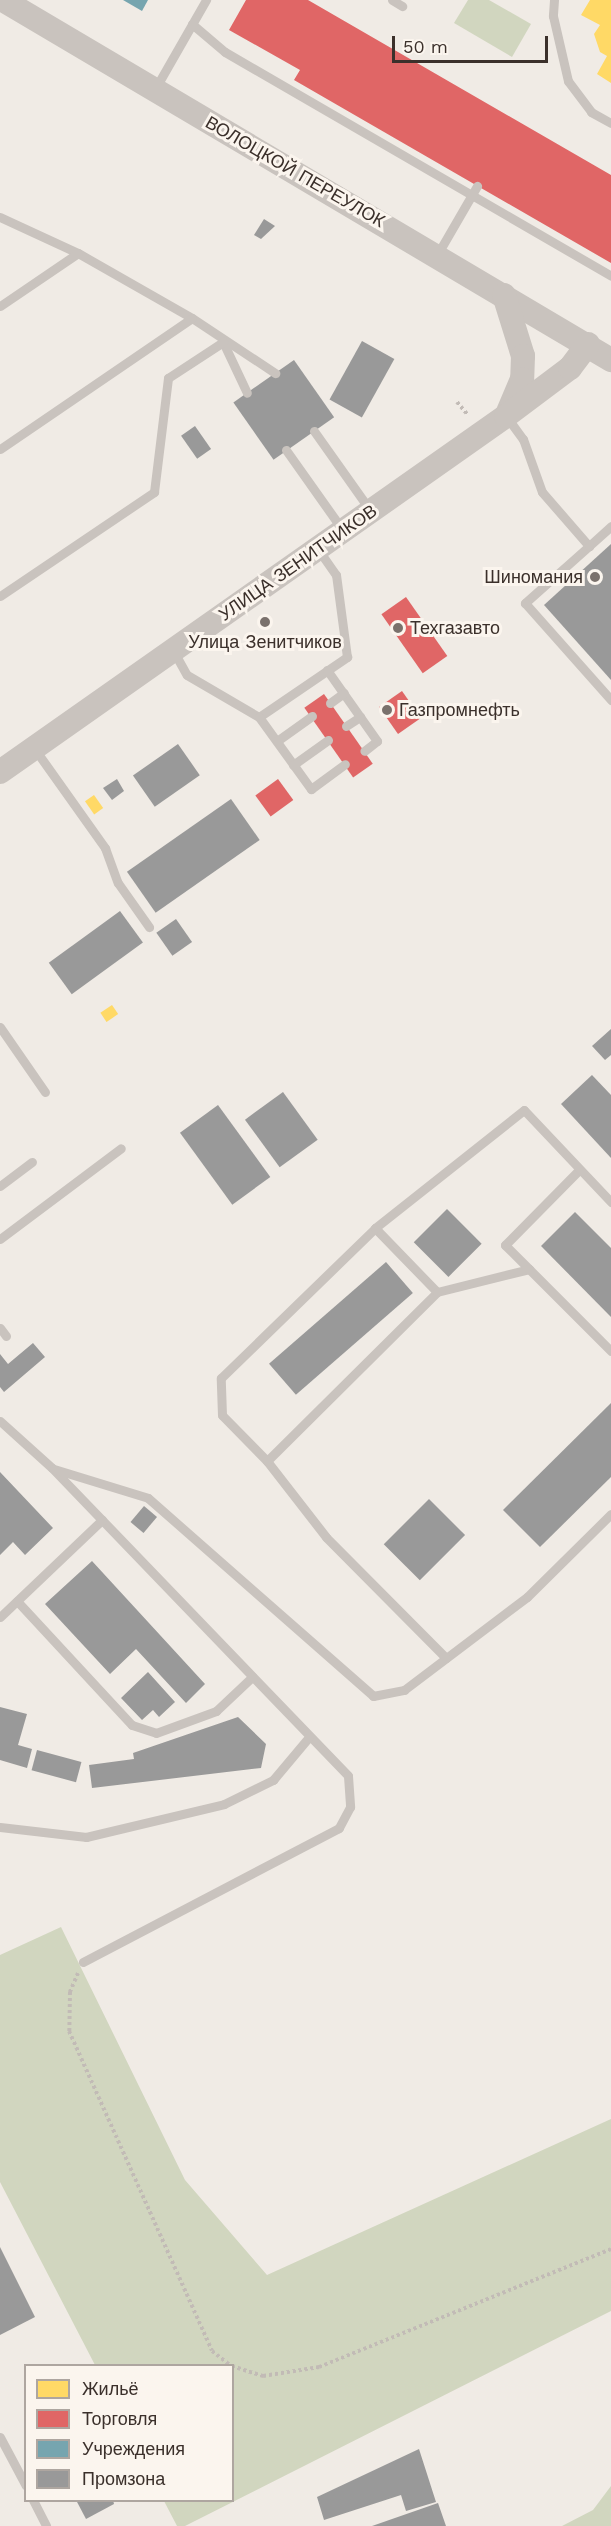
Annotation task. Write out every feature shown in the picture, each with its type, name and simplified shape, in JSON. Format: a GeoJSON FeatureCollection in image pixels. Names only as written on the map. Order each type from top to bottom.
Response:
{"type":"FeatureCollection","features":[{"type":"Feature","properties":{"kind":"street","name":"ВОЛОЦКОЙ ПЕРЕУЛОК"},"geometry":{"type":"LineString","coordinates":[[3,0],[588,344],[611,360]]}},
{"type":"Feature","properties":{"kind":"street"},"geometry":{"type":"LineString","coordinates":[[504,295],[523,356],[522,379],[506,416]]}},
{"type":"Feature","properties":{"kind":"street","name":"УЛИЦА ЗЕНИТЧИКОВ"},"geometry":{"type":"LineString","coordinates":[[0,772],[506,416],[570,368],[588,344]]}},
{"type":"Feature","properties":{"kind":"lane"},"geometry":{"type":"LineString","coordinates":[[154,89],[206,0]]}},
{"type":"Feature","properties":{"kind":"lane"},"geometry":{"type":"LineString","coordinates":[[392,0],[402,6]]}},
{"type":"Feature","properties":{"kind":"lane"},"geometry":{"type":"LineString","coordinates":[[554,0],[553,16],[568,81],[591,112],[611,123]]}},
{"type":"Feature","properties":{"kind":"lane"},"geometry":{"type":"LineString","coordinates":[[192,24],[225,52],[611,276]]}},
{"type":"Feature","properties":{"kind":"lane"},"geometry":{"type":"LineString","coordinates":[[437,255],[477,186]]}},
{"type":"Feature","properties":{"kind":"lane"},"geometry":{"type":"LineString","coordinates":[[0,217],[78,253],[192,318],[223,342],[275,373]]}},
{"type":"Feature","properties":{"kind":"lane"},"geometry":{"type":"LineString","coordinates":[[0,306],[78,253]]}},
{"type":"Feature","properties":{"kind":"lane"},"geometry":{"type":"LineString","coordinates":[[0,448],[192,318]]}},
{"type":"Feature","properties":{"kind":"lane"},"geometry":{"type":"LineString","coordinates":[[223,342],[247,393]]}},
{"type":"Feature","properties":{"kind":"lane"},"geometry":{"type":"LineString","coordinates":[[0,596],[154,492],[168,378],[223,342]]}},
{"type":"Feature","properties":{"kind":"lane"},"geometry":{"type":"LineString","coordinates":[[506,416],[523,439],[542,492],[589,546]]}},
{"type":"Feature","properties":{"kind":"lane"},"geometry":{"type":"LineString","coordinates":[[314,431],[371,512]]}},
{"type":"Feature","properties":{"kind":"lane"},"geometry":{"type":"LineString","coordinates":[[286,450],[343,531]]}},
{"type":"Feature","properties":{"kind":"lane"},"geometry":{"type":"LineString","coordinates":[[611,526],[525,603],[611,700]]}},
{"type":"Feature","properties":{"kind":"lane"},"geometry":{"type":"LineString","coordinates":[[260,717],[347,657],[336,575],[318,549]]}},
{"type":"Feature","properties":{"kind":"lane"},"geometry":{"type":"LineString","coordinates":[[172,650],[187,675],[260,717],[310,789],[345,764]]}},
{"type":"Feature","properties":{"kind":"lane"},"geometry":{"type":"LineString","coordinates":[[327,670],[378,741],[364,751]]}},
{"type":"Feature","properties":{"kind":"lane"},"geometry":{"type":"LineString","coordinates":[[330,703],[344,693]]}},
{"type":"Feature","properties":{"kind":"lane"},"geometry":{"type":"LineString","coordinates":[[277,741],[312,716]]}},
{"type":"Feature","properties":{"kind":"lane"},"geometry":{"type":"LineString","coordinates":[[346,726],[360,717]]}},
{"type":"Feature","properties":{"kind":"lane"},"geometry":{"type":"LineString","coordinates":[[293,765],[328,740]]}},
{"type":"Feature","properties":{"kind":"lane"},"geometry":{"type":"LineString","coordinates":[[34,748],[105,848],[118,883],[149,927]]}},
{"type":"Feature","properties":{"kind":"lane"},"geometry":{"type":"LineString","coordinates":[[0,1027],[45,1092]]}},
{"type":"Feature","properties":{"kind":"lane"},"geometry":{"type":"LineString","coordinates":[[446,1658],[326,1538],[267,1461],[222,1415],[222,1378],[375,1228],[524,1110],[611,1202]]}},
{"type":"Feature","properties":{"kind":"lane"},"geometry":{"type":"LineString","coordinates":[[0,1239],[121,1148]]}},
{"type":"Feature","properties":{"kind":"lane"},"geometry":{"type":"LineString","coordinates":[[0,1186],[32,1162]]}},
{"type":"Feature","properties":{"kind":"lane"},"geometry":{"type":"LineString","coordinates":[[579,1170],[506,1245],[611,1351]]}},
{"type":"Feature","properties":{"kind":"lane"},"geometry":{"type":"LineString","coordinates":[[375,1228],[437,1292]]}},
{"type":"Feature","properties":{"kind":"lane"},"geometry":{"type":"LineString","coordinates":[[267,1461],[437,1292],[529,1269]]}},
{"type":"Feature","properties":{"kind":"lane"},"geometry":{"type":"LineString","coordinates":[[0,1422],[52,1468],[348,1776],[350,1807],[339,1828],[83,1962]]}},
{"type":"Feature","properties":{"kind":"lane"},"geometry":{"type":"LineString","coordinates":[[52,1468],[148,1498],[373,1696],[404,1690],[527,1597],[611,1514]]}},
{"type":"Feature","properties":{"kind":"lane"},"geometry":{"type":"LineString","coordinates":[[0,1617],[102,1520]]}},
{"type":"Feature","properties":{"kind":"lane"},"geometry":{"type":"LineString","coordinates":[[17,1601],[132,1725],[156,1733],[216,1711],[252,1677]]}},
{"type":"Feature","properties":{"kind":"lane"},"geometry":{"type":"LineString","coordinates":[[0,1827],[86,1837],[224,1804],[273,1780],[309,1737]]}},
{"type":"Feature","properties":{"kind":"lane"},"geometry":{"type":"LineString","coordinates":[[0,2437],[24,2482]]}},
{"type":"Feature","properties":{"kind":"lane"},"geometry":{"type":"LineString","coordinates":[[34,2502],[46,2526]]}},
{"type":"Feature","properties":{"kind":"path"},"geometry":{"type":"LineString","coordinates":[[458,402],[467,414]]}},
{"type":"Feature","properties":{"kind":"path"},"geometry":{"type":"LineString","coordinates":[[83,1962],[70,1992],[69,2031],[212,2351],[229,2364]]}},
{"type":"Feature","properties":{"kind":"path"},"geometry":{"type":"LineString","coordinates":[[234,2367],[263,2376],[319,2367],[611,2248]]}},
{"type":"Feature","properties":{"kind":"green space"},"geometry":{"type":"Polygon","coordinates":[[[468,0],[489,0],[531,24],[512,57],[454,23],[468,0]]]}},
{"type":"Feature","properties":{"kind":"green space"},"geometry":{"type":"Polygon","coordinates":[[[61,1927],[185,2180],[267,2275],[611,2119],[611,2311],[234,2501],[234,2364],[94,2364],[0,2182],[0,1955],[61,1927]]]}},
{"type":"Feature","properties":{"kind":"green space"},"geometry":{"type":"Polygon","coordinates":[[[611,2486],[611,2526],[562,2526],[593,2510],[611,2486]]]}},
{"type":"Feature","properties":{"kind":"green space"},"geometry":{"type":"Polygon","coordinates":[[[165,2502],[233,2502],[185,2526],[177,2526],[165,2502]]]}},
{"type":"Feature","properties":{"kind":"building: Жильё"},"geometry":{"type":"Polygon","coordinates":[[[590,0],[611,0],[611,83],[597,74],[607,56],[600,52],[594,34],[600,25],[581,15],[590,0]]]}},
{"type":"Feature","properties":{"kind":"building: Жильё"},"geometry":{"type":"Polygon","coordinates":[[[94,795],[103,808],[94,814],[85,801],[94,795]]]}},
{"type":"Feature","properties":{"kind":"building: Жильё"},"geometry":{"type":"Polygon","coordinates":[[[112,1005],[118,1014],[107,1022],[100,1013],[112,1005]]]}},
{"type":"Feature","properties":{"kind":"building: Торговля"},"geometry":{"type":"Polygon","coordinates":[[[246,0],[308,0],[611,175],[611,263],[294,80],[300,70],[229,30],[246,0]]]}},
{"type":"Feature","properties":{"kind":"building: Торговля"},"geometry":{"type":"Polygon","coordinates":[[[406,597],[447,656],[423,673],[381,614],[406,597]]]}},
{"type":"Feature","properties":{"kind":"building: Торговля"},"geometry":{"type":"Polygon","coordinates":[[[402,691],[421,718],[398,734],[379,707],[402,691]]]}},
{"type":"Feature","properties":{"kind":"building: Торговля"},"geometry":{"type":"Polygon","coordinates":[[[324,694],[373,764],[353,777],[304,708],[324,694]]]}},
{"type":"Feature","properties":{"kind":"building: Торговля"},"geometry":{"type":"Polygon","coordinates":[[[278,779],[293,800],[271,816],[255,795],[278,779]]]}},
{"type":"Feature","properties":{"kind":"building: Учреждения"},"geometry":{"type":"Polygon","coordinates":[[[123,0],[148,0],[142,11],[123,0]]]}},
{"type":"Feature","properties":{"kind":"building: Промзона"},"geometry":{"type":"Polygon","coordinates":[[[264,219],[275,226],[261,239],[254,235],[264,219]]]}},
{"type":"Feature","properties":{"kind":"building: Промзона"},"geometry":{"type":"Polygon","coordinates":[[[362,341],[394,359],[362,418],[330,400],[362,341]]]}},
{"type":"Feature","properties":{"kind":"building: Промзона"},"geometry":{"type":"Polygon","coordinates":[[[294,360],[334,417],[274,460],[233,402],[294,360]]]}},
{"type":"Feature","properties":{"kind":"building: Промзона"},"geometry":{"type":"Polygon","coordinates":[[[195,426],[211,449],[197,459],[181,436],[195,426]]]}},
{"type":"Feature","properties":{"kind":"building: Промзона"},"geometry":{"type":"Polygon","coordinates":[[[611,544],[611,680],[544,605],[611,544]]]}},
{"type":"Feature","properties":{"kind":"building: Промзона"},"geometry":{"type":"Polygon","coordinates":[[[178,744],[200,775],[155,807],[133,776],[178,744]]]}},
{"type":"Feature","properties":{"kind":"building: Промзона"},"geometry":{"type":"Polygon","coordinates":[[[117,779],[124,791],[112,800],[103,788],[117,779]]]}},
{"type":"Feature","properties":{"kind":"building: Промзона"},"geometry":{"type":"Polygon","coordinates":[[[231,799],[260,840],[156,913],[127,872],[231,799]]]}},
{"type":"Feature","properties":{"kind":"building: Промзона"},"geometry":{"type":"Polygon","coordinates":[[[120,911],[143,943],[72,994],[49,963],[120,911]]]}},
{"type":"Feature","properties":{"kind":"building: Промзона"},"geometry":{"type":"Polygon","coordinates":[[[176,919],[192,942],[172,956],[156,933],[176,919]]]}},
{"type":"Feature","properties":{"kind":"building: Промзона"},"geometry":{"type":"Polygon","coordinates":[[[611,1029],[611,1055],[605,1060],[592,1046],[611,1029]]]}},
{"type":"Feature","properties":{"kind":"building: Промзона"},"geometry":{"type":"Polygon","coordinates":[[[592,1075],[611,1095],[611,1158],[561,1104],[592,1075]]]}},
{"type":"Feature","properties":{"kind":"building: Промзона"},"geometry":{"type":"Polygon","coordinates":[[[283,1092],[318,1140],[280,1167],[245,1120],[283,1092]]]}},
{"type":"Feature","properties":{"kind":"building: Промзона"},"geometry":{"type":"Polygon","coordinates":[[[218,1105],[270,1177],[232,1205],[180,1133],[218,1105]]]}},
{"type":"Feature","properties":{"kind":"building: Промзона"},"geometry":{"type":"Polygon","coordinates":[[[447,1209],[482,1244],[448,1277],[414,1242],[447,1209]]]}},
{"type":"Feature","properties":{"kind":"building: Промзона"},"geometry":{"type":"Polygon","coordinates":[[[575,1212],[611,1248],[611,1317],[541,1246],[575,1212]]]}},
{"type":"Feature","properties":{"kind":"building: Промзона"},"geometry":{"type":"Polygon","coordinates":[[[386,1262],[413,1293],[296,1395],[269,1364],[386,1262]]]}},
{"type":"Feature","properties":{"kind":"building: Промзона"},"geometry":{"type":"Polygon","coordinates":[[[33,1343],[45,1357],[4,1392],[0,1387],[0,1354],[8,1364],[33,1343]]]}},
{"type":"Feature","properties":{"kind":"building: Промзона"},"geometry":{"type":"Polygon","coordinates":[[[611,1403],[611,1477],[540,1547],[503,1510],[611,1403]]]}},
{"type":"Feature","properties":{"kind":"building: Промзона"},"geometry":{"type":"Polygon","coordinates":[[[0,1472],[53,1528],[25,1555],[13,1542],[0,1555],[0,1472]]]}},
{"type":"Feature","properties":{"kind":"building: Промзона"},"geometry":{"type":"Polygon","coordinates":[[[429,1499],[465,1535],[420,1580],[384,1544],[429,1499]]]}},
{"type":"Feature","properties":{"kind":"building: Промзона"},"geometry":{"type":"Polygon","coordinates":[[[144,1506],[157,1517],[144,1533],[131,1522],[144,1506]]]}},
{"type":"Feature","properties":{"kind":"building: Промзона"},"geometry":{"type":"Polygon","coordinates":[[[92,1561],[205,1684],[186,1703],[136,1649],[110,1674],[45,1604],[92,1561]]]}},
{"type":"Feature","properties":{"kind":"building: Промзона"},"geometry":{"type":"Polygon","coordinates":[[[148,1672],[175,1702],[159,1717],[153,1710],[142,1720],[121,1698],[148,1672]]]}},
{"type":"Feature","properties":{"kind":"building: Промзона"},"geometry":{"type":"Polygon","coordinates":[[[0,1707],[27,1714],[18,1745],[32,1749],[27,1768],[0,1760],[0,1707]]]}},
{"type":"Feature","properties":{"kind":"building: Промзона"},"geometry":{"type":"Polygon","coordinates":[[[238,1717],[266,1744],[261,1768],[92,1788],[89,1765],[134,1759],[133,1753],[238,1717]]]}},
{"type":"Feature","properties":{"kind":"building: Промзона"},"geometry":{"type":"Polygon","coordinates":[[[37,1750],[81,1762],[76,1782],[32,1770],[37,1750]]]}},
{"type":"Feature","properties":{"kind":"building: Промзона"},"geometry":{"type":"Polygon","coordinates":[[[0,2247],[35,2317],[0,2335],[0,2247]]]}},
{"type":"Feature","properties":{"kind":"building: Промзона"},"geometry":{"type":"Polygon","coordinates":[[[419,2449],[436,2502],[406,2511],[401,2495],[324,2520],[317,2497],[419,2449]]]}},
{"type":"Feature","properties":{"kind":"building: Промзона"},"geometry":{"type":"Polygon","coordinates":[[[77,2502],[114,2502],[114,2504],[86,2519],[77,2502]]]}},
{"type":"Feature","properties":{"kind":"building: Промзона"},"geometry":{"type":"Polygon","coordinates":[[[438,2503],[446,2526],[372,2526],[438,2503]]]}},
{"type":"Feature","properties":{"kind":"place","name":"Шиномания"},"geometry":{"type":"Point","coordinates":[595,577]}},
{"type":"Feature","properties":{"kind":"place","name":"Улица Зенитчиков"},"geometry":{"type":"Point","coordinates":[265,622]}},
{"type":"Feature","properties":{"kind":"place","name":"Техгазавто"},"geometry":{"type":"Point","coordinates":[398,628]}},
{"type":"Feature","properties":{"kind":"place","name":"Газпромнефть"},"geometry":{"type":"Point","coordinates":[387,710]}}]}
